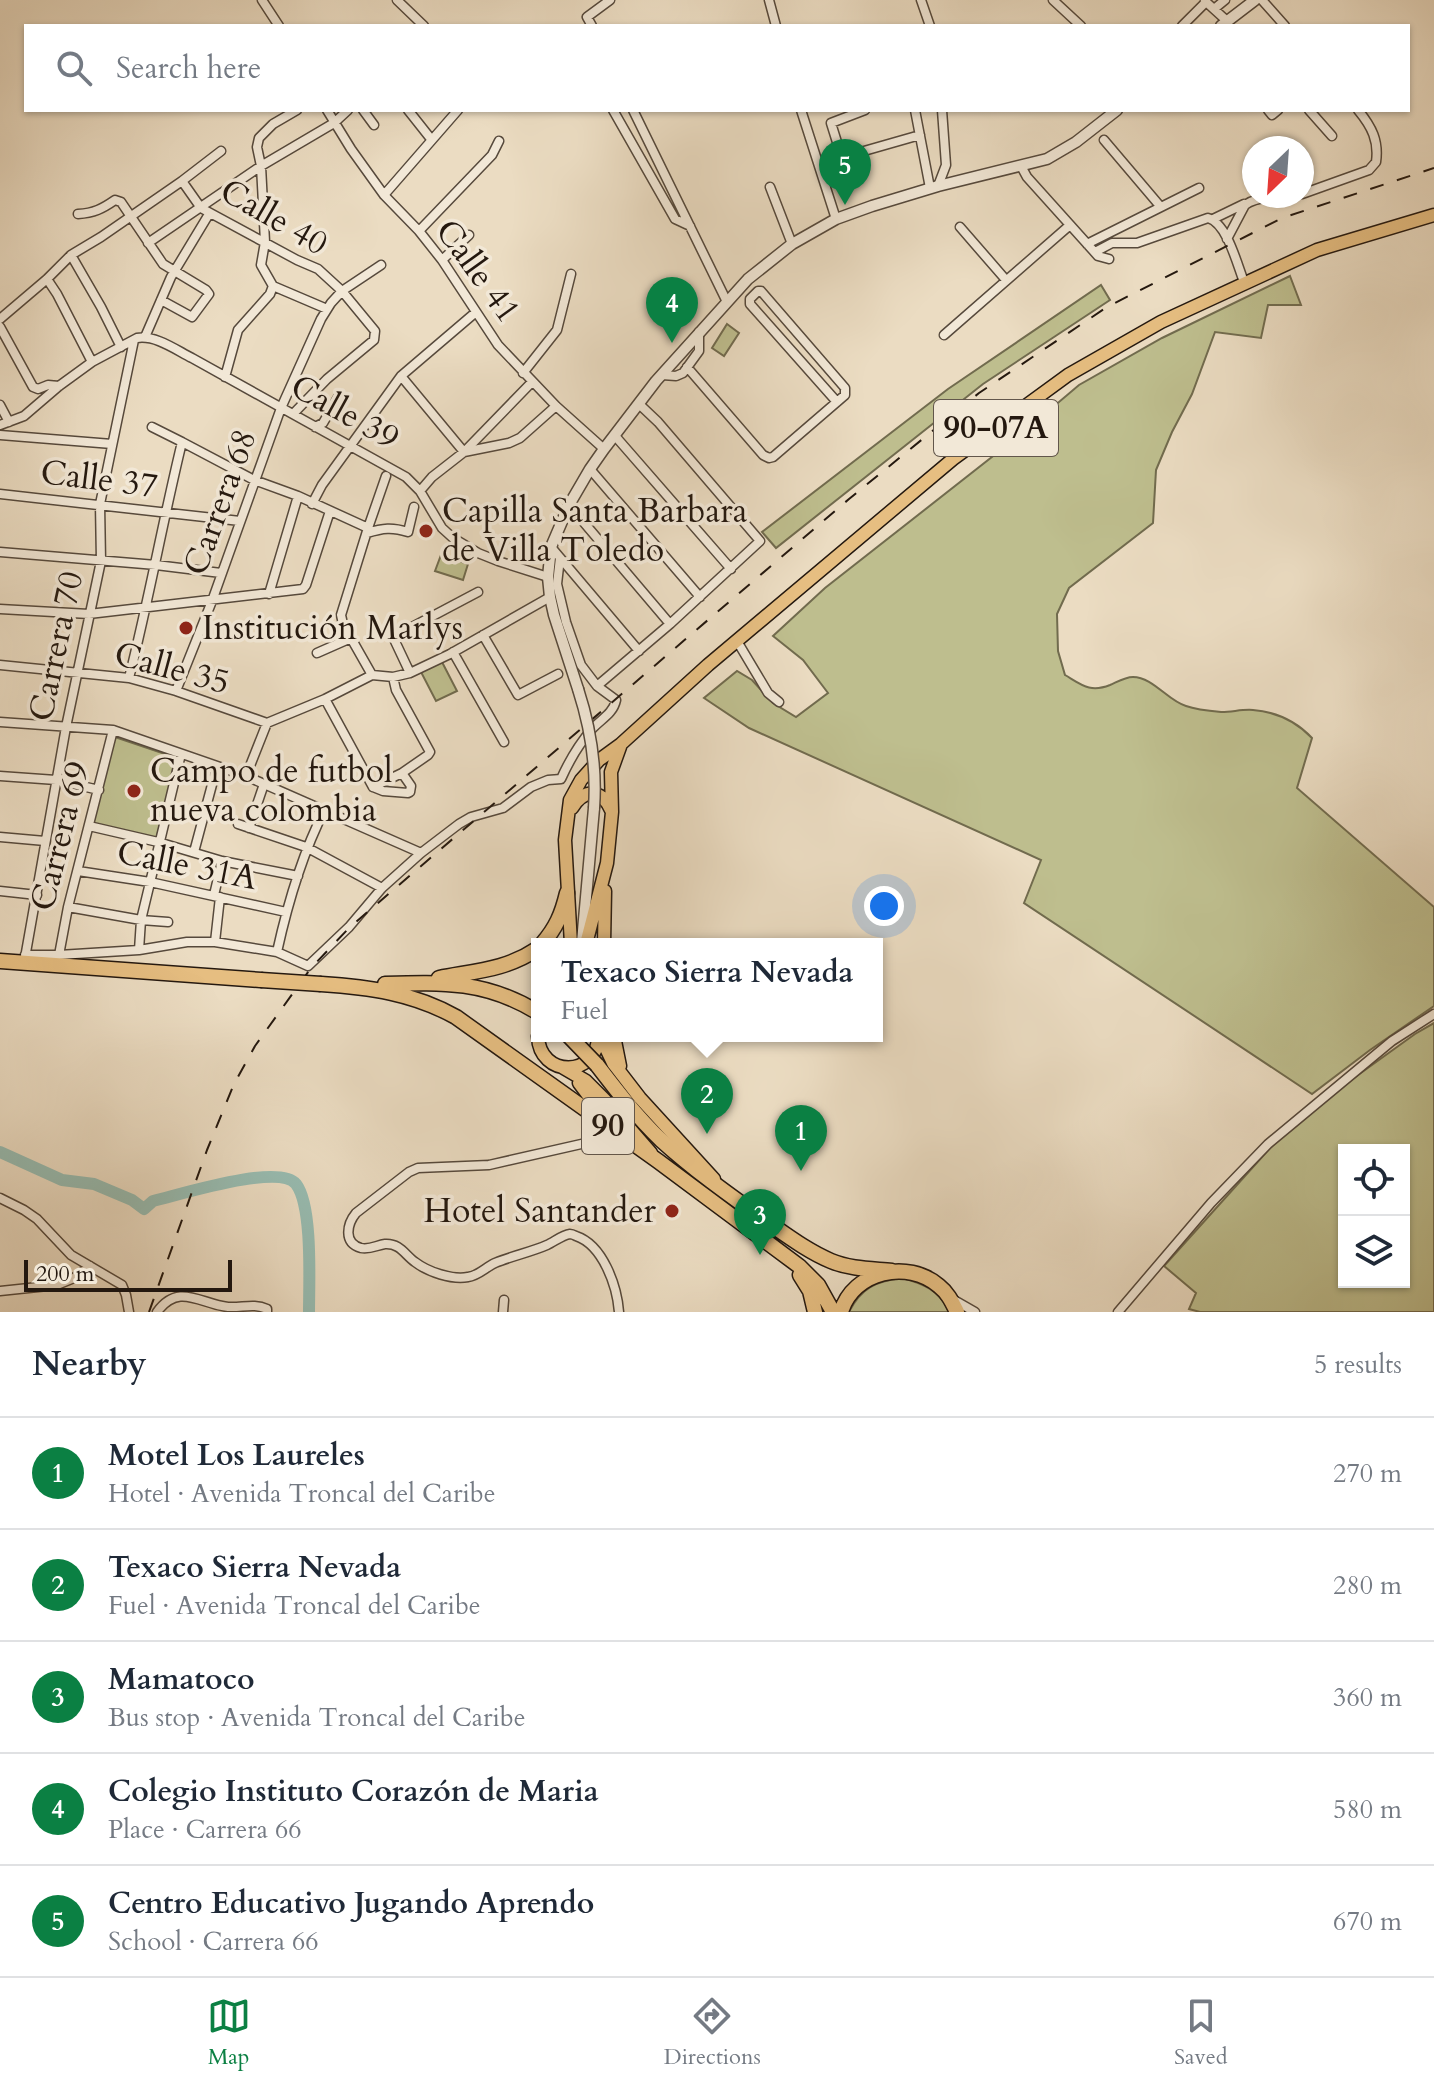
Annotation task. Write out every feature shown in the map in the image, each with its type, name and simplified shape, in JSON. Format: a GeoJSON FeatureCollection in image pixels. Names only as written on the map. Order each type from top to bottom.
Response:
{"type":"FeatureCollection","features":[{"type":"Feature","properties":{"kind":"highway"},"geometry":{"type":"LineString","coordinates":[[547,938],[562,915],[567,893]]}},
{"type":"Feature","properties":{"kind":"highway"},"geometry":{"type":"LineString","coordinates":[[408,983],[497,968],[531,953]]}},
{"type":"Feature","properties":{"kind":"highway","name":"90"},"geometry":{"type":"LineString","coordinates":[[0,961],[25,958],[353,986],[401,993],[442,1009],[658,1161],[799,1266],[818,1285],[833,1312]]}},
{"type":"Feature","properties":{"kind":"highway","name":"90"},"geometry":{"type":"LineString","coordinates":[[353,986],[408,983],[469,985],[501,993],[531,1008]]}},
{"type":"Feature","properties":{"kind":"highway","name":"90"},"geometry":{"type":"LineString","coordinates":[[575,1042],[662,1141],[720,1188],[811,1252],[854,1267],[905,1271],[930,1279],[950,1297]]}},
{"type":"Feature","properties":{"kind":"highway"},"geometry":{"type":"LineString","coordinates":[[779,1251],[797,1269],[810,1291],[815,1312]]}},
{"type":"Feature","properties":{"kind":"highway"},"geometry":{"type":"LineString","coordinates":[[841,1312],[855,1288],[872,1276],[892,1271]]}},
{"type":"Feature","properties":{"kind":"highway"},"geometry":{"type":"LineString","coordinates":[[950,1297],[957,1312]]}},
{"type":"Feature","properties":{"kind":"main road","name":"90-07A"},"geometry":{"type":"LineString","coordinates":[[578,938],[567,893],[565,840],[570,800],[581,780],[599,760],[737,641],[953,459],[1068,375],[1161,322],[1317,250],[1434,215]]}},
{"type":"Feature","properties":{"kind":"main road"},"geometry":{"type":"LineString","coordinates":[[604,938],[605,876],[612,812],[611,772],[621,744]]}},
{"type":"Feature","properties":{"kind":"main road"},"geometry":{"type":"LineString","coordinates":[[566,822],[574,804],[585,794],[600,796],[612,812]]}},
{"type":"Feature","properties":{"kind":"main road"},"geometry":{"type":"LineString","coordinates":[[581,938],[605,876]]}},
{"type":"Feature","properties":{"kind":"main road"},"geometry":{"type":"LineString","coordinates":[[539,1042],[546,1058],[586,1081],[658,1161]]}},
{"type":"Feature","properties":{"kind":"main road"},"geometry":{"type":"LineString","coordinates":[[567,1071],[590,1059],[597,1042]]}},
{"type":"Feature","properties":{"kind":"main road"},"geometry":{"type":"LineString","coordinates":[[602,1042],[613,1063],[655,1116],[709,1171],[720,1188]]}},
{"type":"Feature","properties":{"kind":"main road"},"geometry":{"type":"LineString","coordinates":[[615,1042],[623,1076]]}},
{"type":"Feature","properties":{"kind":"main road"},"geometry":{"type":"LineString","coordinates":[[567,1071],[594,1103],[596,1118]]}},
{"type":"Feature","properties":{"kind":"street"},"geometry":{"type":"LineString","coordinates":[[262,0],[278,24]]}},
{"type":"Feature","properties":{"kind":"street"},"geometry":{"type":"LineString","coordinates":[[397,0],[422,24]]}},
{"type":"Feature","properties":{"kind":"street"},"geometry":{"type":"LineString","coordinates":[[591,24],[587,17],[610,0]]}},
{"type":"Feature","properties":{"kind":"street"},"geometry":{"type":"LineString","coordinates":[[769,0],[775,24]]}},
{"type":"Feature","properties":{"kind":"street"},"geometry":{"type":"LineString","coordinates":[[921,0],[929,24]]}},
{"type":"Feature","properties":{"kind":"street"},"geometry":{"type":"LineString","coordinates":[[1053,0],[1079,24]]}},
{"type":"Feature","properties":{"kind":"street"},"geometry":{"type":"LineString","coordinates":[[1184,24],[1208,4],[1225,0]]}},
{"type":"Feature","properties":{"kind":"street"},"geometry":{"type":"LineString","coordinates":[[1208,4],[1224,24],[1255,0]]}},
{"type":"Feature","properties":{"kind":"street"},"geometry":{"type":"LineString","coordinates":[[1262,0],[1283,24]]}},
{"type":"Feature","properties":{"kind":"street"},"geometry":{"type":"LineString","coordinates":[[294,112],[264,131],[257,147],[265,242],[261,265],[273,286],[327,309]]}},
{"type":"Feature","properties":{"kind":"street","name":"Calle 41"},"geometry":{"type":"LineString","coordinates":[[328,112],[384,195],[442,260],[498,345],[556,406],[604,449]]}},
{"type":"Feature","properties":{"kind":"street"},"geometry":{"type":"LineString","coordinates":[[148,243],[261,166],[334,123],[346,112]]}},
{"type":"Feature","properties":{"kind":"street"},"geometry":{"type":"LineString","coordinates":[[364,112],[374,125]]}},
{"type":"Feature","properties":{"kind":"street"},"geometry":{"type":"LineString","coordinates":[[410,112],[431,139]]}},
{"type":"Feature","properties":{"kind":"street"},"geometry":{"type":"LineString","coordinates":[[384,195],[456,112]]}},
{"type":"Feature","properties":{"kind":"street"},"geometry":{"type":"LineString","coordinates":[[614,112],[675,219],[690,226]]}},
{"type":"Feature","properties":{"kind":"street"},"geometry":{"type":"LineString","coordinates":[[634,112],[727,302]]}},
{"type":"Feature","properties":{"kind":"street"},"geometry":{"type":"LineString","coordinates":[[802,112],[836,219]]}},
{"type":"Feature","properties":{"kind":"street"},"geometry":{"type":"LineString","coordinates":[[860,112],[831,123],[843,157],[920,135]]}},
{"type":"Feature","properties":{"kind":"street"},"geometry":{"type":"LineString","coordinates":[[915,112],[934,187]]}},
{"type":"Feature","properties":{"kind":"street"},"geometry":{"type":"LineString","coordinates":[[934,187],[946,165],[942,112]]}},
{"type":"Feature","properties":{"kind":"street"},"geometry":{"type":"LineString","coordinates":[[580,938],[596,774],[588,721],[550,597],[548,577],[551,547],[569,505],[590,469],[699,332],[748,279],[792,244],[836,219],[872,206],[1047,159],[1067,148],[1114,112]]}},
{"type":"Feature","properties":{"kind":"street"},"geometry":{"type":"LineString","coordinates":[[1311,112],[1332,136]]}},
{"type":"Feature","properties":{"kind":"street"},"geometry":{"type":"LineString","coordinates":[[1314,190],[1369,170],[1376,162],[1373,129],[1360,112]]}},
{"type":"Feature","properties":{"kind":"street"},"geometry":{"type":"LineString","coordinates":[[1104,140],[1160,206]]}},
{"type":"Feature","properties":{"kind":"street"},"geometry":{"type":"LineString","coordinates":[[419,231],[492,155],[499,141]]}},
{"type":"Feature","properties":{"kind":"street"},"geometry":{"type":"LineString","coordinates":[[0,319],[71,255],[182,181],[221,151]]}},
{"type":"Feature","properties":{"kind":"street"},"geometry":{"type":"LineString","coordinates":[[1021,166],[1027,177],[1098,256],[1109,259]]}},
{"type":"Feature","properties":{"kind":"street","name":"Calle 40"},"geometry":{"type":"LineString","coordinates":[[182,181],[209,214],[318,269],[342,291],[375,331],[374,340],[327,379],[293,414]]}},
{"type":"Feature","properties":{"kind":"street"},"geometry":{"type":"LineString","coordinates":[[770,187],[792,244]]}},
{"type":"Feature","properties":{"kind":"street"},"geometry":{"type":"LineString","coordinates":[[1087,244],[1199,188]]}},
{"type":"Feature","properties":{"kind":"street"},"geometry":{"type":"LineString","coordinates":[[78,214],[99,211],[115,200],[121,202],[163,264],[209,292],[192,317],[161,300]]}},
{"type":"Feature","properties":{"kind":"street"},"geometry":{"type":"LineString","coordinates":[[1213,219],[1242,205]]}},
{"type":"Feature","properties":{"kind":"street"},"geometry":{"type":"LineString","coordinates":[[1227,239],[1243,208]]}},
{"type":"Feature","properties":{"kind":"street"},"geometry":{"type":"LineString","coordinates":[[0,405],[4,423],[24,416],[92,362],[145,337],[173,272],[209,214]]}},
{"type":"Feature","properties":{"kind":"street"},"geometry":{"type":"LineString","coordinates":[[1095,252],[1112,243],[1137,243],[1208,218],[1213,219],[1218,221],[1227,239],[1244,282]]}},
{"type":"Feature","properties":{"kind":"street"},"geometry":{"type":"LineString","coordinates":[[944,335],[1070,225]]}},
{"type":"Feature","properties":{"kind":"street"},"geometry":{"type":"LineString","coordinates":[[960,227],[1006,280]]}},
{"type":"Feature","properties":{"kind":"street"},"geometry":{"type":"LineString","coordinates":[[442,260],[469,235]]}},
{"type":"Feature","properties":{"kind":"street"},"geometry":{"type":"LineString","coordinates":[[71,255],[121,347]]}},
{"type":"Feature","properties":{"kind":"street","name":"Carrera 68"},"geometry":{"type":"LineString","coordinates":[[176,691],[212,601],[281,408],[327,309],[342,291],[381,265]]}},
{"type":"Feature","properties":{"kind":"street"},"geometry":{"type":"LineString","coordinates":[[523,373],[557,330],[571,274]]}},
{"type":"Feature","properties":{"kind":"street"},"geometry":{"type":"LineString","coordinates":[[47,279],[92,362]]}},
{"type":"Feature","properties":{"kind":"street"},"geometry":{"type":"LineString","coordinates":[[225,377],[238,330],[270,294],[273,286]]}},
{"type":"Feature","properties":{"kind":"street"},"geometry":{"type":"LineString","coordinates":[[687,367],[763,455],[769,458],[773,457],[837,402],[845,395],[845,388],[764,293],[758,291],[750,299],[750,304],[837,402]]}},
{"type":"Feature","properties":{"kind":"street"},"geometry":{"type":"LineString","coordinates":[[312,504],[322,485],[401,376],[476,312]]}},
{"type":"Feature","properties":{"kind":"street"},"geometry":{"type":"LineString","coordinates":[[0,327],[33,387],[59,386]]}},
{"type":"Feature","properties":{"kind":"street"},"geometry":{"type":"LineString","coordinates":[[662,375],[679,375],[687,367],[699,351],[699,332]]}},
{"type":"Feature","properties":{"kind":"street","name":"Calle 39"},"geometry":{"type":"LineString","coordinates":[[145,337],[164,344],[406,477],[420,491],[442,528],[478,553],[548,577]]}},
{"type":"Feature","properties":{"kind":"street","name":"Carrera 70"},"geometry":{"type":"LineString","coordinates":[[25,958],[76,672],[101,561],[100,504],[134,340]]}},
{"type":"Feature","properties":{"kind":"street"},"geometry":{"type":"LineString","coordinates":[[401,376],[464,452]]}},
{"type":"Feature","properties":{"kind":"street"},"geometry":{"type":"LineString","coordinates":[[420,491],[432,477],[464,452],[532,382]]}},
{"type":"Feature","properties":{"kind":"street"},"geometry":{"type":"LineString","coordinates":[[315,427],[323,423],[340,394]]}},
{"type":"Feature","properties":{"kind":"street"},"geometry":{"type":"LineString","coordinates":[[597,686],[760,541],[639,404]]}},
{"type":"Feature","properties":{"kind":"street"},"geometry":{"type":"LineString","coordinates":[[464,452],[520,438],[556,406]]}},
{"type":"Feature","properties":{"kind":"street"},"geometry":{"type":"LineString","coordinates":[[152,427],[254,480],[298,496],[367,530],[394,528],[408,532],[414,507]]}},
{"type":"Feature","properties":{"kind":"street"},"geometry":{"type":"LineString","coordinates":[[0,435],[112,444]]}},
{"type":"Feature","properties":{"kind":"street"},"geometry":{"type":"LineString","coordinates":[[616,437],[731,569]]}},
{"type":"Feature","properties":{"kind":"street"},"geometry":{"type":"LineString","coordinates":[[129,678],[182,442]]}},
{"type":"Feature","properties":{"kind":"street"},"geometry":{"type":"LineString","coordinates":[[590,469],[700,597]]}},
{"type":"Feature","properties":{"kind":"street"},"geometry":{"type":"LineString","coordinates":[[386,476],[341,610],[342,620],[372,675],[393,677],[410,673],[550,597]]}},
{"type":"Feature","properties":{"kind":"street","name":"Calle 37"},"geometry":{"type":"LineString","coordinates":[[0,494],[240,521]]}},
{"type":"Feature","properties":{"kind":"street"},"geometry":{"type":"LineString","coordinates":[[269,594],[298,496]]}},
{"type":"Feature","properties":{"kind":"street"},"geometry":{"type":"LineString","coordinates":[[569,505],[670,624]]}},
{"type":"Feature","properties":{"kind":"street"},"geometry":{"type":"LineString","coordinates":[[0,609],[89,614],[303,589],[330,511]]}},
{"type":"Feature","properties":{"kind":"street"},"geometry":{"type":"LineString","coordinates":[[551,547],[639,651]]}},
{"type":"Feature","properties":{"kind":"street"},"geometry":{"type":"LineString","coordinates":[[0,552],[221,573]]}},
{"type":"Feature","properties":{"kind":"street"},"geometry":{"type":"LineString","coordinates":[[560,558],[557,584],[581,665],[597,686],[616,700],[610,713],[592,729],[574,753],[561,779]]}},
{"type":"Feature","properties":{"kind":"street"},"geometry":{"type":"LineString","coordinates":[[410,673],[393,637],[478,592]]}},
{"type":"Feature","properties":{"kind":"street"},"geometry":{"type":"LineString","coordinates":[[483,635],[518,695],[558,674]]}},
{"type":"Feature","properties":{"kind":"street"},"geometry":{"type":"LineString","coordinates":[[317,653],[351,638]]}},
{"type":"Feature","properties":{"kind":"street"},"geometry":{"type":"LineString","coordinates":[[737,641],[768,693],[779,702]]}},
{"type":"Feature","properties":{"kind":"street"},"geometry":{"type":"LineString","coordinates":[[453,652],[504,742]]}},
{"type":"Feature","properties":{"kind":"street","name":"Calle 35"},"geometry":{"type":"LineString","coordinates":[[0,665],[129,678],[267,723],[372,675]]}},
{"type":"Feature","properties":{"kind":"street"},"geometry":{"type":"LineString","coordinates":[[373,787],[402,773],[428,755],[429,748],[396,690],[393,677]]}},
{"type":"Feature","properties":{"kind":"street"},"geometry":{"type":"LineString","coordinates":[[325,699],[373,787],[408,793],[411,786],[402,773]]}},
{"type":"Feature","properties":{"kind":"street"},"geometry":{"type":"LineString","coordinates":[[0,722],[113,730],[246,776],[421,853]]}},
{"type":"Feature","properties":{"kind":"street"},"geometry":{"type":"LineString","coordinates":[[246,776],[267,723]]}},
{"type":"Feature","properties":{"kind":"street","name":"Carrera 69"},"geometry":{"type":"LineString","coordinates":[[59,955],[68,907],[113,730]]}},
{"type":"Feature","properties":{"kind":"street"},"geometry":{"type":"LineString","coordinates":[[139,950],[141,920],[181,754]]}},
{"type":"Feature","properties":{"kind":"street"},"geometry":{"type":"LineString","coordinates":[[194,852],[217,766]]}},
{"type":"Feature","properties":{"kind":"street"},"geometry":{"type":"LineString","coordinates":[[0,776],[56,780],[99,790]]}},
{"type":"Feature","properties":{"kind":"street"},"geometry":{"type":"LineString","coordinates":[[25,958],[215,942],[277,952],[308,966],[349,927],[382,888],[421,853],[471,817],[503,808],[531,787],[548,780],[561,779],[569,787],[570,800]]}},
{"type":"Feature","properties":{"kind":"street"},"geometry":{"type":"LineString","coordinates":[[249,828],[264,784]]}},
{"type":"Feature","properties":{"kind":"street"},"geometry":{"type":"LineString","coordinates":[[277,952],[306,847],[325,809]]}},
{"type":"Feature","properties":{"kind":"street"},"geometry":{"type":"LineString","coordinates":[[238,824],[306,847],[382,888]]}},
{"type":"Feature","properties":{"kind":"street"},"geometry":{"type":"LineString","coordinates":[[89,826],[222,861],[298,876]]}},
{"type":"Feature","properties":{"kind":"street"},"geometry":{"type":"LineString","coordinates":[[0,837],[45,841]]}},
{"type":"Feature","properties":{"kind":"street"},"geometry":{"type":"LineString","coordinates":[[215,942],[222,861]]}},
{"type":"Feature","properties":{"kind":"street","name":"Calle 31A"},"geometry":{"type":"LineString","coordinates":[[78,871],[150,882],[286,912]]}},
{"type":"Feature","properties":{"kind":"street"},"geometry":{"type":"LineString","coordinates":[[0,891],[37,895]]}},
{"type":"Feature","properties":{"kind":"street"},"geometry":{"type":"LineString","coordinates":[[68,907],[168,922]]}},
{"type":"Feature","properties":{"kind":"street"},"geometry":{"type":"LineString","coordinates":[[1118,1312],[1219,1194],[1268,1144],[1392,1041],[1434,1014]]}},
{"type":"Feature","properties":{"kind":"street"},"geometry":{"type":"LineString","coordinates":[[619,1312],[609,1269],[597,1252],[578,1236],[569,1234],[464,1277],[423,1267],[395,1245],[358,1247],[352,1241],[348,1228],[356,1213],[418,1168],[489,1165],[621,1135]]}},
{"type":"Feature","properties":{"kind":"street"},"geometry":{"type":"LineString","coordinates":[[0,1211],[3,1200],[24,1210],[37,1219],[71,1255],[122,1285],[129,1312]]}},
{"type":"Feature","properties":{"kind":"street"},"geometry":{"type":"LineString","coordinates":[[0,1291],[57,1285],[74,1278],[90,1266]]}},
{"type":"Feature","properties":{"kind":"street"},"geometry":{"type":"LineString","coordinates":[[157,1312],[164,1302],[173,1297],[190,1297],[234,1308],[260,1306],[267,1312]]}},
{"type":"Feature","properties":{"kind":"street"},"geometry":{"type":"LineString","coordinates":[[950,1297],[975,1312]]}},
{"type":"Feature","properties":{"kind":"street"},"geometry":{"type":"LineString","coordinates":[[503,1312],[504,1300]]}},
{"type":"Feature","properties":{"kind":"green space"},"geometry":{"type":"Polygon","coordinates":[[[1290,276],[1301,305],[1268,305],[1261,338],[1215,332],[1192,394],[1156,470],[1153,523],[1069,588],[1057,614],[1058,651],[1065,675],[1081,685],[1097,688],[1127,678],[1140,678],[1190,707],[1222,712],[1262,711],[1286,718],[1299,727],[1312,738],[1297,788],[1434,907],[1434,1006],[1312,1094],[1024,903],[1041,860],[749,728],[704,698],[737,671],[752,680],[773,703],[796,717],[828,693],[803,660],[773,636],[825,588],[1079,385],[1162,338],[1290,276]]]}},
{"type":"Feature","properties":{"kind":"green space"},"geometry":{"type":"Polygon","coordinates":[[[1101,285],[1110,300],[983,384],[776,548],[762,532],[948,389],[1101,285]]]}},
{"type":"Feature","properties":{"kind":"green space"},"geometry":{"type":"Polygon","coordinates":[[[727,324],[739,333],[724,356],[712,348],[727,324]]]}},
{"type":"Feature","properties":{"kind":"green space"},"geometry":{"type":"Polygon","coordinates":[[[441,555],[468,564],[463,580],[435,571],[441,555]]]}},
{"type":"Feature","properties":{"kind":"green space"},"geometry":{"type":"Polygon","coordinates":[[[442,662],[457,691],[436,701],[421,672],[442,662]]]}},
{"type":"Feature","properties":{"kind":"green space","name":"Campo de futbol nueva colombia"},"geometry":{"type":"Polygon","coordinates":[[[112,736],[177,758],[156,840],[92,823],[112,736]]]}},
{"type":"Feature","properties":{"kind":"green space"},"geometry":{"type":"Polygon","coordinates":[[[1434,1023],[1434,1312],[1200,1312],[1189,1309],[1196,1293],[1164,1266],[1282,1135],[1315,1106],[1434,1023]]]}},
{"type":"Feature","properties":{"kind":"green space"},"geometry":{"type":"Polygon","coordinates":[[[902,1278],[930,1289],[949,1312],[849,1312],[870,1287],[902,1278]]]}},
{"type":"Feature","properties":{"kind":"waterway"},"geometry":{"type":"LineString","coordinates":[[0,1152],[62,1180],[94,1184],[132,1200],[144,1209],[153,1201],[228,1182],[286,1178],[296,1184],[305,1209],[309,1246],[309,1312]]}},
{"type":"Feature","properties":{"kind":"railway"},"geometry":{"type":"LineString","coordinates":[[149,1312],[234,1084],[255,1046],[311,968],[350,927],[849,499],[979,393],[1107,307],[1282,218],[1434,168]]}},
{"type":"Feature","properties":{"kind":"place","name":"Centro Educativo Jugando Aprendo"},"geometry":{"type":"Point","coordinates":[845,205]}},
{"type":"Feature","properties":{"kind":"place","name":"Colegio Instituto Corazón de Maria"},"geometry":{"type":"Point","coordinates":[672,343]}},
{"type":"Feature","properties":{"kind":"place","name":"Capilla Santa Barbara de Villa Toledo"},"geometry":{"type":"Point","coordinates":[426,531]}},
{"type":"Feature","properties":{"kind":"place","name":"Institución Marlys"},"geometry":{"type":"Point","coordinates":[186,628]}},
{"type":"Feature","properties":{"kind":"place","name":"Campo de futbol nueva colombia"},"geometry":{"type":"Point","coordinates":[134,791]}},
{"type":"Feature","properties":{"kind":"place","name":"Texaco Sierra Nevada"},"geometry":{"type":"Point","coordinates":[707,1134]}},
{"type":"Feature","properties":{"kind":"place","name":"Motel Los Laureles"},"geometry":{"type":"Point","coordinates":[801,1171]}},
{"type":"Feature","properties":{"kind":"place","name":"Hotel Santander"},"geometry":{"type":"Point","coordinates":[672,1211]}},
{"type":"Feature","properties":{"kind":"place","name":"Mamatoco"},"geometry":{"type":"Point","coordinates":[760,1255]}}]}
